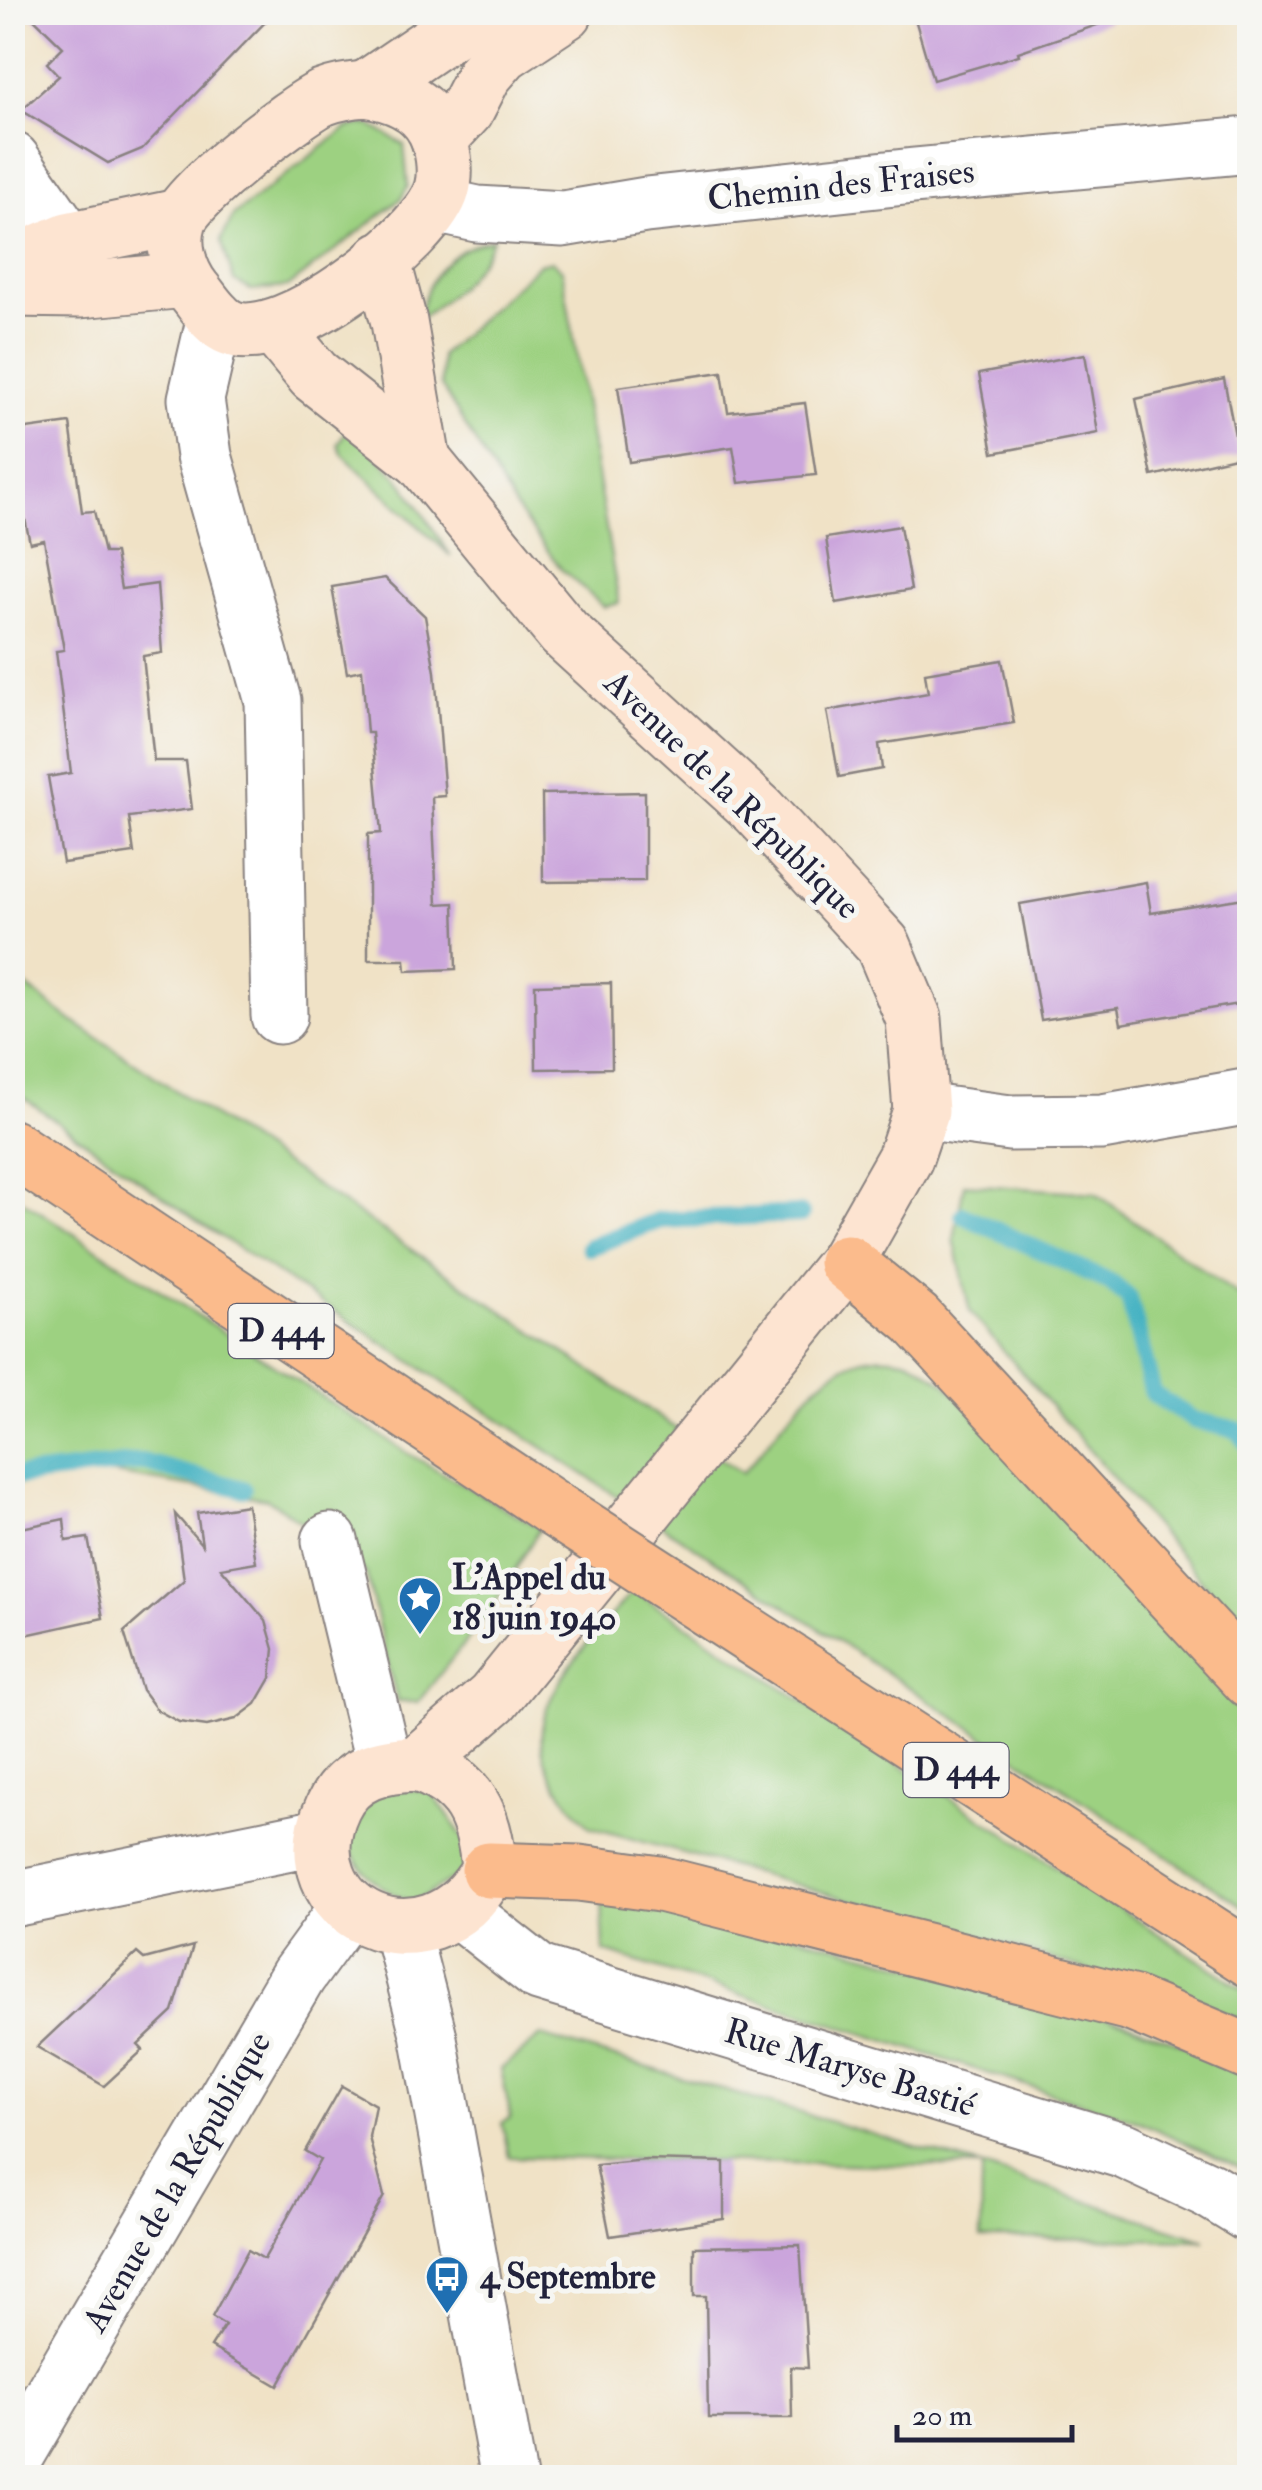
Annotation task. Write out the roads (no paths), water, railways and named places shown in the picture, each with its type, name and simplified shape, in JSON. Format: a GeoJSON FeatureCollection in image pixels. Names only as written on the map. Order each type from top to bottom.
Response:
{"type":"FeatureCollection","features":[{"type":"Feature","properties":{"kind":"main road","name":"D 444"},"geometry":{"type":"LineString","coordinates":[[12,1148],[554,1509],[1250,1959]]}},
{"type":"Feature","properties":{"kind":"main road"},"geometry":{"type":"LineString","coordinates":[[846,1262],[916,1319],[1250,1680]]}},
{"type":"Feature","properties":{"kind":"main road"},"geometry":{"type":"LineString","coordinates":[[474,1890],[578,1873],[660,1884],[1132,2003],[1250,2052]]}},
{"type":"Feature","properties":{"kind":"street"},"geometry":{"type":"LineString","coordinates":[[366,89],[478,12]]}},
{"type":"Feature","properties":{"kind":"street"},"geometry":{"type":"LineString","coordinates":[[439,139],[466,110],[484,75],[503,53],[565,12]]}},
{"type":"Feature","properties":{"kind":"street"},"geometry":{"type":"LineString","coordinates":[[346,90],[391,93],[430,122],[439,139],[442,188],[411,236],[304,316],[275,328],[232,329],[200,298],[176,243],[179,217],[202,188],[317,101],[346,90]]}},
{"type":"Feature","properties":{"kind":"street","name":"Chemin des Fraises"},"geometry":{"type":"LineString","coordinates":[[434,205],[477,214],[563,220],[761,193],[1250,146]]}},
{"type":"Feature","properties":{"kind":"street"},"geometry":{"type":"LineString","coordinates":[[12,160],[68,240]]}},
{"type":"Feature","properties":{"kind":"street"},"geometry":{"type":"LineString","coordinates":[[12,264],[68,240],[179,217]]}},
{"type":"Feature","properties":{"kind":"street","name":"Avenue de la République"},"geometry":{"type":"LineString","coordinates":[[382,260],[399,322],[423,460]]}},
{"type":"Feature","properties":{"kind":"street"},"geometry":{"type":"LineString","coordinates":[[12,289],[200,298]]}},
{"type":"Feature","properties":{"kind":"street"},"geometry":{"type":"LineString","coordinates":[[200,298],[196,399],[204,456],[273,701],[279,1016]]}},
{"type":"Feature","properties":{"kind":"street","name":"Avenue de la République"},"geometry":{"type":"LineString","coordinates":[[275,328],[314,375],[423,460],[564,634],[758,810],[883,945],[914,1019],[921,1111],[905,1158],[846,1262],[493,1698],[400,1764]]}},
{"type":"Feature","properties":{"kind":"street"},"geometry":{"type":"LineString","coordinates":[[921,1111],[1010,1124],[1102,1122],[1250,1096]]}},
{"type":"Feature","properties":{"kind":"street"},"geometry":{"type":"LineString","coordinates":[[330,1541],[400,1764]]}},
{"type":"Feature","properties":{"kind":"street","name":"Avenue de la République"},"geometry":{"type":"LineString","coordinates":[[465,1790],[493,1698]]}},
{"type":"Feature","properties":{"kind":"street"},"geometry":{"type":"LineString","coordinates":[[400,1764],[443,1772],[465,1790],[480,1814],[474,1890],[428,1925],[401,1928],[373,1922],[349,1906],[330,1882],[320,1837],[337,1797],[358,1777],[400,1764]]}},
{"type":"Feature","properties":{"kind":"street"},"geometry":{"type":"LineString","coordinates":[[12,1900],[320,1837]]}},
{"type":"Feature","properties":{"kind":"street","name":"Rue Maryse Bastié"},"geometry":{"type":"LineString","coordinates":[[474,1890],[539,1973],[1125,2151],[1209,2190],[1250,2215]]}},
{"type":"Feature","properties":{"kind":"street","name":"Avenue de la République"},"geometry":{"type":"LineString","coordinates":[[12,2463],[298,1976],[349,1906]]}},
{"type":"Feature","properties":{"kind":"street"},"geometry":{"type":"LineString","coordinates":[[401,1928],[428,2034],[510,2478]]}},
{"type":"Feature","properties":{"kind":"waterway"},"geometry":{"type":"LineString","coordinates":[[589,1247],[660,1220],[801,1214]]}},
{"type":"Feature","properties":{"kind":"waterway"},"geometry":{"type":"LineString","coordinates":[[963,1215],[1111,1283],[1129,1298],[1153,1394],[1194,1420],[1237,1430],[1250,1446]]}},
{"type":"Feature","properties":{"kind":"waterway"},"geometry":{"type":"LineString","coordinates":[[12,1477],[142,1462],[243,1489]]}},
{"type":"Feature","properties":{"kind":"place","name":"L’Appel du 18 juin 1940"},"geometry":{"type":"Point","coordinates":[420,1636]}},
{"type":"Feature","properties":{"kind":"place","name":"4 Septembre"},"geometry":{"type":"Point","coordinates":[447,2315]}}]}
